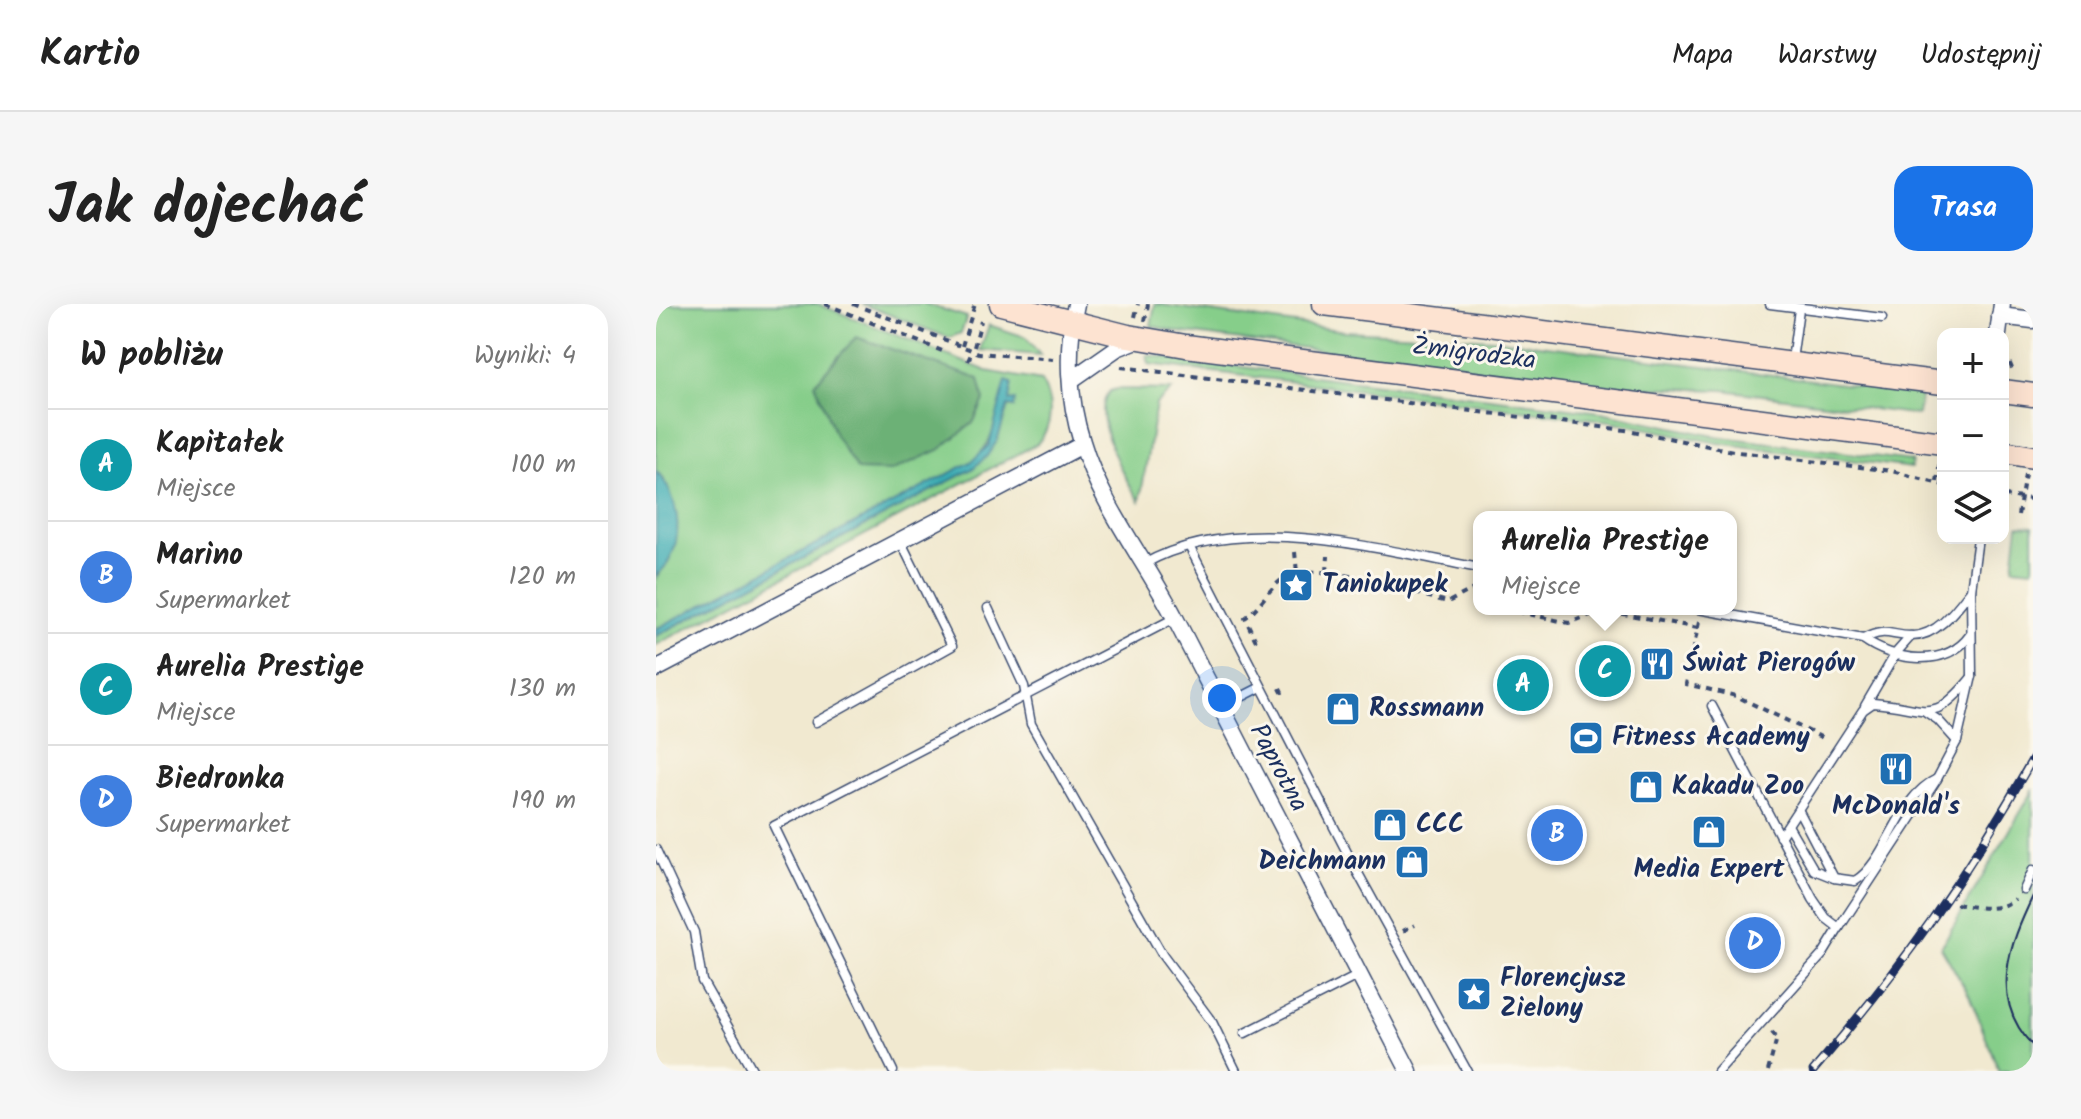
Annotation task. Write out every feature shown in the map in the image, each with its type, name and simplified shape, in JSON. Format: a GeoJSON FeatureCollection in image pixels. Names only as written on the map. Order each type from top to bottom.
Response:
{"type":"FeatureCollection","features":[{"type":"Feature","properties":{"kind":"main road","name":"Żmigrodzka"},"geometry":{"type":"LineString","coordinates":[[1001,304],[1074,313],[1143,332],[1937,442]]}},
{"type":"Feature","properties":{"kind":"main road","name":"Żmigrodzka"},"geometry":{"type":"LineString","coordinates":[[1324,304],[1937,382]]}},
{"type":"Feature","properties":{"kind":"main road"},"geometry":{"type":"LineString","coordinates":[[2009,453],[2033,457]]}},
{"type":"Feature","properties":{"kind":"street"},"geometry":{"type":"LineString","coordinates":[[2001,310],[2033,320]]}},
{"type":"Feature","properties":{"kind":"street","name":"Paprotna"},"geometry":{"type":"LineString","coordinates":[[1074,313],[1071,380],[1082,445],[1106,498],[1175,618],[1409,1071]]}},
{"type":"Feature","properties":{"kind":"street"},"geometry":{"type":"LineString","coordinates":[[1071,380],[1143,332]]}},
{"type":"Feature","properties":{"kind":"street"},"geometry":{"type":"LineString","coordinates":[[656,669],[1082,445]]}},
{"type":"Feature","properties":{"kind":"lane"},"geometry":{"type":"LineString","coordinates":[[1770,304],[1882,318]]}},
{"type":"Feature","properties":{"kind":"lane"},"geometry":{"type":"LineString","coordinates":[[1791,363],[1799,309]]}},
{"type":"Feature","properties":{"kind":"lane"},"geometry":{"type":"LineString","coordinates":[[1144,564],[1189,546],[1240,538],[1318,540],[1473,567]]}},
{"type":"Feature","properties":{"kind":"lane"},"geometry":{"type":"LineString","coordinates":[[816,722],[952,646],[899,540]]}},
{"type":"Feature","properties":{"kind":"lane"},"geometry":{"type":"LineString","coordinates":[[1718,1071],[1823,954],[1937,779],[1957,741],[1972,676],[1971,590],[1977,544]]}},
{"type":"Feature","properties":{"kind":"lane"},"geometry":{"type":"LineString","coordinates":[[1189,546],[1467,1071]]}},
{"type":"Feature","properties":{"kind":"lane"},"geometry":{"type":"LineString","coordinates":[[1780,837],[1863,710],[1896,653],[1911,636],[1942,622],[1971,590]]}},
{"type":"Feature","properties":{"kind":"lane"},"geometry":{"type":"LineString","coordinates":[[988,608],[1026,697],[1031,724],[1163,956],[1212,1022],[1236,1071]]}},
{"type":"Feature","properties":{"kind":"lane"},"geometry":{"type":"LineString","coordinates":[[1731,615],[1863,639],[1875,648],[1925,658],[1947,655],[1971,634]]}},
{"type":"Feature","properties":{"kind":"lane"},"geometry":{"type":"LineString","coordinates":[[893,1071],[774,826],[1175,618]]}},
{"type":"Feature","properties":{"kind":"lane"},"geometry":{"type":"LineString","coordinates":[[1863,639],[1879,631],[1911,636]]}},
{"type":"Feature","properties":{"kind":"lane"},"geometry":{"type":"LineString","coordinates":[[1926,712],[1949,704],[1972,676]]}},
{"type":"Feature","properties":{"kind":"lane"},"geometry":{"type":"LineString","coordinates":[[1220,708],[1261,687]]}},
{"type":"Feature","properties":{"kind":"lane"},"geometry":{"type":"LineString","coordinates":[[1863,710],[1873,703],[1926,712],[1957,741]]}},
{"type":"Feature","properties":{"kind":"lane"},"geometry":{"type":"LineString","coordinates":[[1712,706],[1826,918],[1839,928]]}},
{"type":"Feature","properties":{"kind":"lane"},"geometry":{"type":"LineString","coordinates":[[1789,827],[1814,870],[1848,881],[1859,878],[1921,787],[1937,779]]}},
{"type":"Feature","properties":{"kind":"lane"},"geometry":{"type":"LineString","coordinates":[[1799,811],[1834,878]]}},
{"type":"Feature","properties":{"kind":"lane"},"geometry":{"type":"LineString","coordinates":[[656,850],[694,932],[702,981],[753,1071]]}},
{"type":"Feature","properties":{"kind":"lane"},"geometry":{"type":"LineString","coordinates":[[2024,890],[2033,870]]}},
{"type":"Feature","properties":{"kind":"lane"},"geometry":{"type":"LineString","coordinates":[[1245,1033],[1359,975]]}},
{"type":"Feature","properties":{"kind":"path"},"geometry":{"type":"LineString","coordinates":[[825,304],[947,353]]}},
{"type":"Feature","properties":{"kind":"path"},"geometry":{"type":"LineString","coordinates":[[962,346],[975,304]]}},
{"type":"Feature","properties":{"kind":"path"},"geometry":{"type":"LineString","coordinates":[[1143,332],[1148,304]]}},
{"type":"Feature","properties":{"kind":"path"},"geometry":{"type":"LineString","coordinates":[[848,313],[852,305],[1001,358],[1047,359]]}},
{"type":"Feature","properties":{"kind":"path"},"geometry":{"type":"LineString","coordinates":[[974,347],[981,321]]}},
{"type":"Feature","properties":{"kind":"path"},"geometry":{"type":"LineString","coordinates":[[968,361],[971,354]]}},
{"type":"Feature","properties":{"kind":"path"},"geometry":{"type":"LineString","coordinates":[[2009,363],[2028,387]]}},
{"type":"Feature","properties":{"kind":"path"},"geometry":{"type":"LineString","coordinates":[[1117,367],[1633,431],[1738,452],[1892,471],[1937,483]]}},
{"type":"Feature","properties":{"kind":"path"},"geometry":{"type":"LineString","coordinates":[[2024,480],[2033,482]]}},
{"type":"Feature","properties":{"kind":"path"},"geometry":{"type":"LineString","coordinates":[[2009,497],[2033,499]]}},
{"type":"Feature","properties":{"kind":"path"},"geometry":{"type":"LineString","coordinates":[[1295,552],[1297,573]]}},
{"type":"Feature","properties":{"kind":"path"},"geometry":{"type":"LineString","coordinates":[[1327,572],[1328,556]]}},
{"type":"Feature","properties":{"kind":"path"},"geometry":{"type":"LineString","coordinates":[[1257,643],[1245,618],[1284,578],[1297,573],[1327,572],[1448,602],[1473,589]]}},
{"type":"Feature","properties":{"kind":"path"},"geometry":{"type":"LineString","coordinates":[[1533,615],[1569,623],[1590,615]]}},
{"type":"Feature","properties":{"kind":"path"},"geometry":{"type":"LineString","coordinates":[[1605,615],[1607,622]]}},
{"type":"Feature","properties":{"kind":"path"},"geometry":{"type":"LineString","coordinates":[[1647,615],[1698,628]]}},
{"type":"Feature","properties":{"kind":"path"},"geometry":{"type":"LineString","coordinates":[[1699,621],[1686,684],[1736,696],[1797,722],[1840,746]]}},
{"type":"Feature","properties":{"kind":"path"},"geometry":{"type":"LineString","coordinates":[[1276,680],[1282,692],[1288,690]]}},
{"type":"Feature","properties":{"kind":"path"},"geometry":{"type":"LineString","coordinates":[[1956,904],[2000,907],[2024,890]]}},
{"type":"Feature","properties":{"kind":"path"},"geometry":{"type":"LineString","coordinates":[[1764,1023],[1777,1038],[1768,1071]]}},
{"type":"Feature","properties":{"kind":"green space"},"geometry":{"type":"Polygon","coordinates":[[[656,304],[818,304],[987,371],[1041,381],[1050,405],[1049,422],[1037,444],[656,645],[656,636],[972,469],[997,441],[1008,406],[1013,407],[1009,401],[989,441],[971,462],[656,629],[656,576],[660,574],[664,479],[656,471],[656,304]]]}},
{"type":"Feature","properties":{"kind":"green space"},"geometry":{"type":"Polygon","coordinates":[[[862,304],[925,304],[967,317],[961,333],[949,338],[862,304]]]}},
{"type":"Feature","properties":{"kind":"green space"},"geometry":{"type":"Polygon","coordinates":[[[1155,304],[1345,331],[1493,339],[1921,394],[1918,415],[1723,390],[1601,386],[1179,332],[1151,326],[1155,304]]]}},
{"type":"Feature","properties":{"kind":"green space"},"geometry":{"type":"Polygon","coordinates":[[[989,325],[1026,337],[1040,355],[980,350],[989,325]]]}},
{"type":"Feature","properties":{"kind":"green space"},"geometry":{"type":"Polygon","coordinates":[[[856,337],[979,379],[984,400],[973,423],[939,450],[891,471],[857,470],[835,435],[815,383],[856,337]]]}},
{"type":"Feature","properties":{"kind":"green space"},"geometry":{"type":"Polygon","coordinates":[[[1147,355],[1601,412],[1714,436],[1912,461],[1911,468],[1718,443],[1610,421],[1149,364],[1147,355]]]}},
{"type":"Feature","properties":{"kind":"green space"},"geometry":{"type":"Polygon","coordinates":[[[1172,390],[1156,404],[1140,501],[1118,463],[1106,430],[1104,401],[1110,391],[1172,390]]]}},
{"type":"Feature","properties":{"kind":"green space"},"geometry":{"type":"Polygon","coordinates":[[[2018,525],[2033,526],[2033,569],[2013,567],[2018,525]]]}},
{"type":"Feature","properties":{"kind":"green space"},"geometry":{"type":"Polygon","coordinates":[[[2033,791],[2033,1071],[1999,1071],[1969,995],[1941,947],[2033,791]]]}},
{"type":"Feature","properties":{"kind":"water"},"geometry":{"type":"Polygon","coordinates":[[[1006,381],[1012,383],[1009,401],[1015,400],[1014,407],[1008,406],[997,441],[987,456],[972,469],[656,636],[656,629],[971,462],[989,445],[1006,381]]]}},
{"type":"Feature","properties":{"kind":"water"},"geometry":{"type":"Polygon","coordinates":[[[656,471],[671,495],[677,524],[673,553],[656,576],[656,471]]]}},
{"type":"Feature","properties":{"kind":"tram line"},"geometry":{"type":"LineString","coordinates":[[2033,896],[2017,934],[2007,972],[2011,1010],[2019,1028],[2033,1046]]}},
{"type":"Feature","properties":{"kind":"railway"},"geometry":{"type":"LineString","coordinates":[[1813,1071],[1875,996],[1958,882],[2033,758]]}},
{"type":"Feature","properties":{"kind":"place","name":"Taniokupek"},"geometry":{"type":"Point","coordinates":[1296,585]}},
{"type":"Feature","properties":{"kind":"place","name":"Świat Pierogów"},"geometry":{"type":"Point","coordinates":[1657,664]}},
{"type":"Feature","properties":{"kind":"place","name":"Aurelia Prestige"},"geometry":{"type":"Point","coordinates":[1605,671]}},
{"type":"Feature","properties":{"kind":"place","name":"Kapitałek"},"geometry":{"type":"Point","coordinates":[1523,685]}},
{"type":"Feature","properties":{"kind":"place","name":"Rossmann"},"geometry":{"type":"Point","coordinates":[1343,709]}},
{"type":"Feature","properties":{"kind":"place","name":"Fitness Academy"},"geometry":{"type":"Point","coordinates":[1586,738]}},
{"type":"Feature","properties":{"kind":"place","name":"McDonald's"},"geometry":{"type":"Point","coordinates":[1896,769]}},
{"type":"Feature","properties":{"kind":"place","name":"Kakadu Zoo"},"geometry":{"type":"Point","coordinates":[1646,787]}},
{"type":"Feature","properties":{"kind":"place","name":"CCC"},"geometry":{"type":"Point","coordinates":[1390,825]}},
{"type":"Feature","properties":{"kind":"place","name":"Media Expert"},"geometry":{"type":"Point","coordinates":[1709,832]}},
{"type":"Feature","properties":{"kind":"place","name":"Marino"},"geometry":{"type":"Point","coordinates":[1557,835]}},
{"type":"Feature","properties":{"kind":"place","name":"Deichmann"},"geometry":{"type":"Point","coordinates":[1412,862]}},
{"type":"Feature","properties":{"kind":"place","name":"Biedronka"},"geometry":{"type":"Point","coordinates":[1755,943]}},
{"type":"Feature","properties":{"kind":"place","name":"Florencjusz Zielony"},"geometry":{"type":"Point","coordinates":[1474,994]}}]}
